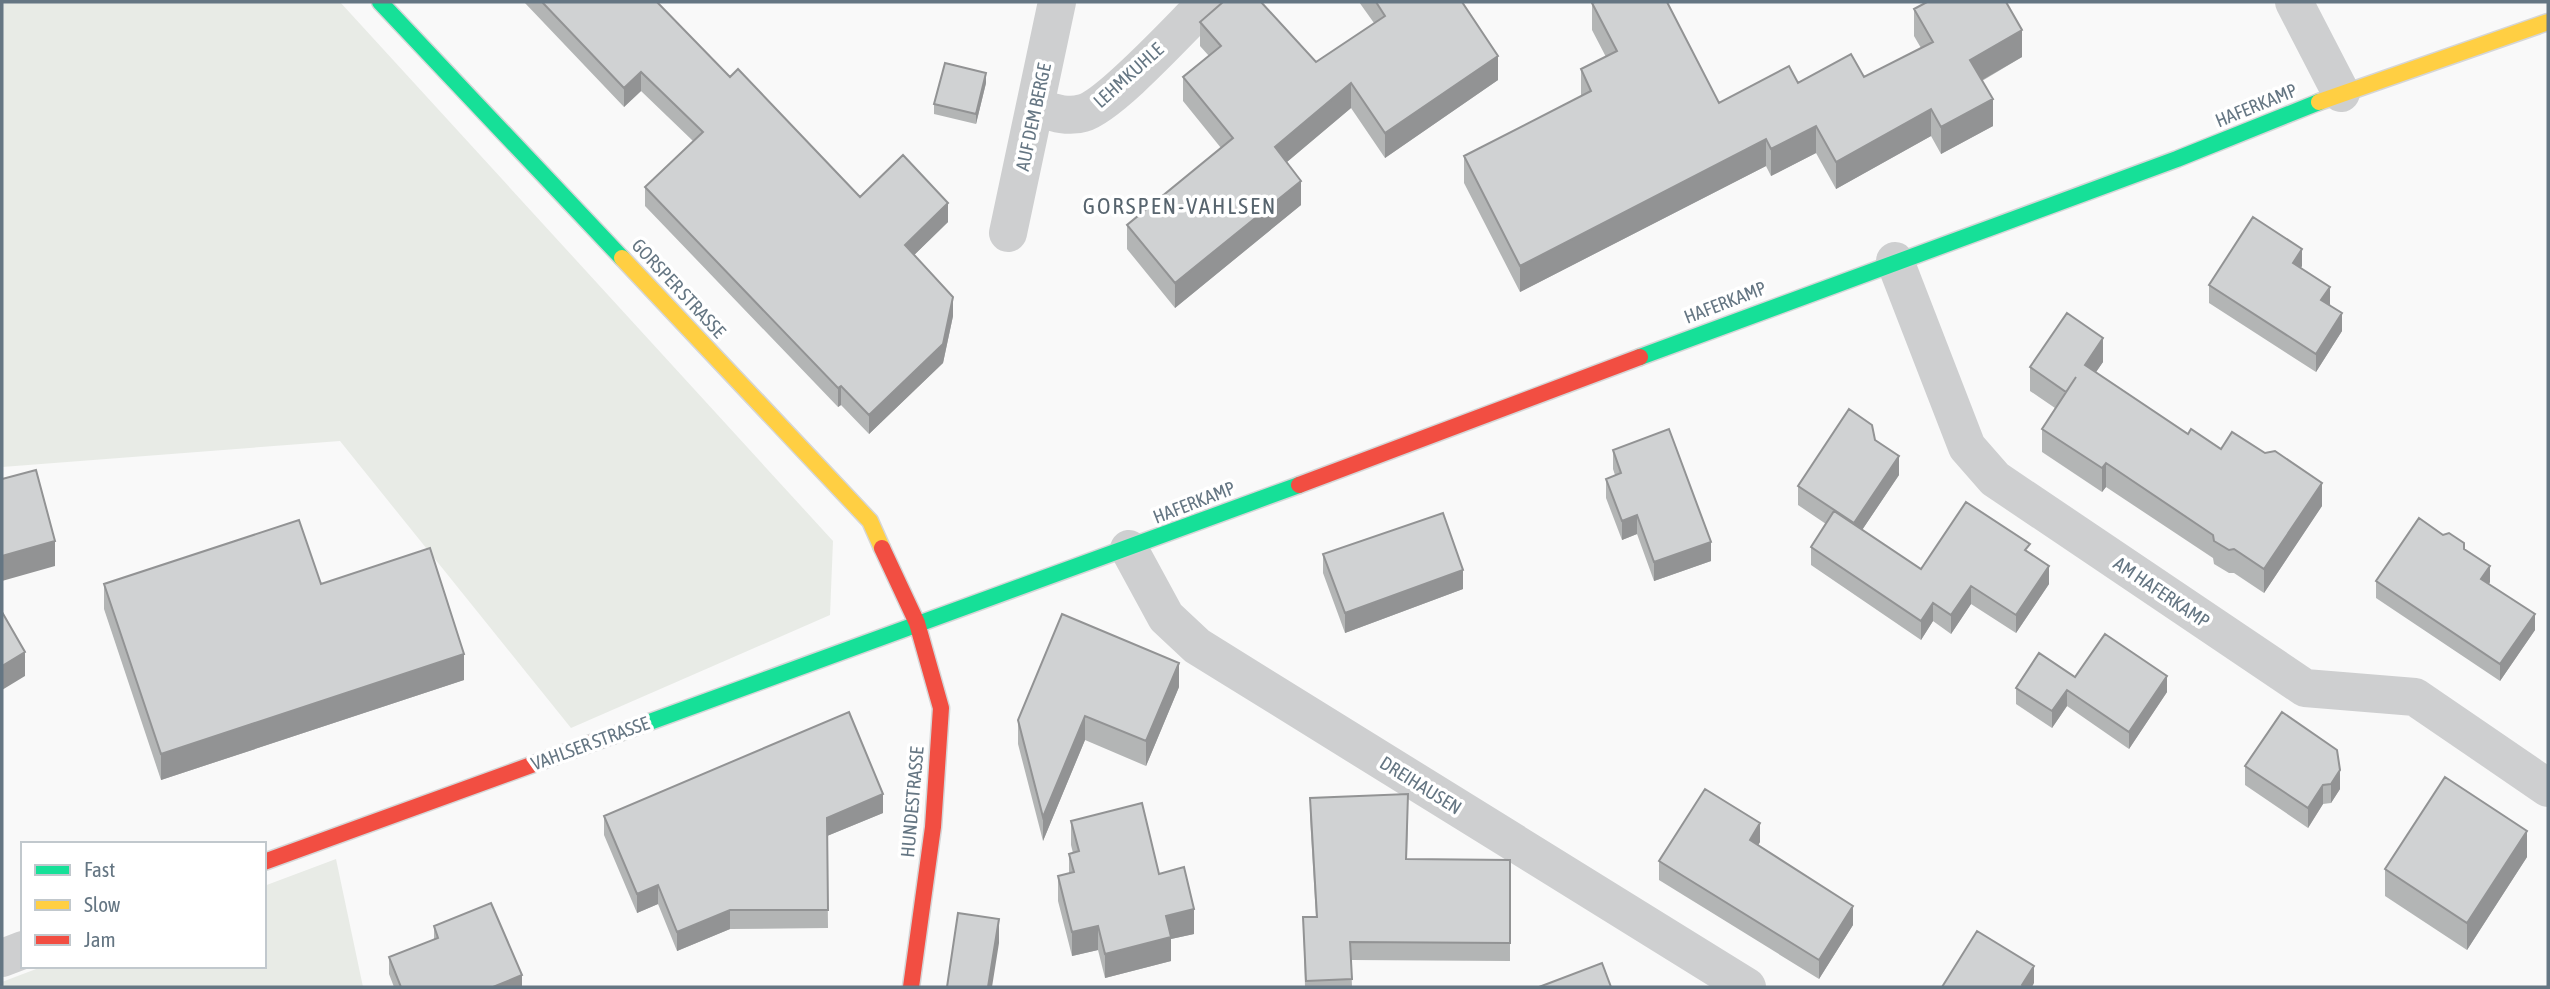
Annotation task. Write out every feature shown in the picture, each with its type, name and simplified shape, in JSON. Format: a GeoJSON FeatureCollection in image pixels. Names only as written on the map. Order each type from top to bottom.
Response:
{"type":"FeatureCollection","features":[{"type":"Feature","properties":{"kind":"street","name":"GORSPER STRASSE"},"geometry":{"type":"LineString","coordinates":[[380,2],[870,521],[917,623]]}},
{"type":"Feature","properties":{"kind":"street","name":"AUF DEM BERGE"},"geometry":{"type":"LineString","coordinates":[[1008,233],[1057,2]]}},
{"type":"Feature","properties":{"kind":"street","name":"LEHMKUHLE"},"geometry":{"type":"LineString","coordinates":[[1036,107],[1065,116],[1084,113],[1107,99],[1207,2]]}},
{"type":"Feature","properties":{"kind":"street"},"geometry":{"type":"LineString","coordinates":[[2294,2],[2341,93]]}},
{"type":"Feature","properties":{"kind":"street","name":"HAFERKAMP"},"geometry":{"type":"LineString","coordinates":[[917,623],[1129,549],[1895,261],[2177,159],[2341,93],[2548,22]]}},
{"type":"Feature","properties":{"kind":"street","name":"AM HAFERKAMP"},"geometry":{"type":"LineString","coordinates":[[1895,261],[1967,447],[1995,479],[2305,688],[2415,697],[2548,788]]}},
{"type":"Feature","properties":{"kind":"street","name":"DREIHAUSEN"},"geometry":{"type":"LineString","coordinates":[[1129,549],[1166,617],[1197,646],[1747,987]]}},
{"type":"Feature","properties":{"kind":"street","name":"VAHLSER STRASSE"},"geometry":{"type":"LineString","coordinates":[[266,861],[917,623]]}},
{"type":"Feature","properties":{"kind":"street","name":"HUNDESTRASSE"},"geometry":{"type":"LineString","coordinates":[[911,987],[933,827],[941,708],[917,623]]}},
{"type":"Feature","properties":{"kind":"street"},"geometry":{"type":"LineString","coordinates":[[2,958],[21,951]]}},
{"type":"Feature","properties":{"kind":"shaded area"},"geometry":{"type":"Polygon","coordinates":[[[2,2],[340,2],[833,541],[830,615],[571,728],[340,441],[2,467],[2,2]]]}},
{"type":"Feature","properties":{"kind":"shaded area"},"geometry":{"type":"Polygon","coordinates":[[[336,859],[363,987],[2,987],[2,982],[39,968],[266,968],[266,885],[336,859]]]}},
{"type":"Feature","properties":{"kind":"building"},"geometry":{"type":"Polygon","coordinates":[[[542,2],[657,2],[730,77],[738,69],[860,197],[903,155],[948,203],[905,245],[953,297],[943,344],[869,415],[841,386],[838,388],[645,187],[703,132],[641,72],[624,88],[542,2]]]}},
{"type":"Feature","properties":{"kind":"building"},"geometry":{"type":"Polygon","coordinates":[[[1223,2],[1261,2],[1316,62],[1385,16],[1376,2],[1462,2],[1498,56],[1385,133],[1351,83],[1275,147],[1301,181],[1175,283],[1127,225],[1233,138],[1183,77],[1221,46],[1200,22],[1223,2]]]}},
{"type":"Feature","properties":{"kind":"building"},"geometry":{"type":"Polygon","coordinates":[[[1667,2],[1719,103],[1789,66],[1798,83],[1851,54],[1864,77],[1933,42],[1914,9],[1927,2],[2006,2],[2022,30],[1970,60],[1993,99],[1941,127],[1931,109],[1836,162],[1816,126],[1771,149],[1766,139],[1520,266],[1464,156],[1591,91],[1581,69],[1617,51],[1592,3],[1667,2]]]}},
{"type":"Feature","properties":{"kind":"building"},"geometry":{"type":"Polygon","coordinates":[[[945,63],[986,73],[976,114],[934,104],[945,63]]]}},
{"type":"Feature","properties":{"kind":"building"},"geometry":{"type":"Polygon","coordinates":[[[2253,217],[2302,249],[2293,263],[2330,287],[2321,300],[2342,313],[2316,354],[2209,285],[2253,217]]]}},
{"type":"Feature","properties":{"kind":"building"},"geometry":{"type":"Polygon","coordinates":[[[2067,313],[2103,338],[2085,365],[2188,434],[2191,429],[2221,449],[2232,432],[2265,453],[2275,451],[2322,483],[2264,569],[2234,549],[2229,550],[2214,541],[2213,535],[2106,463],[2102,468],[2042,429],[2076,377],[2066,392],[2030,367],[2067,313]]]}},
{"type":"Feature","properties":{"kind":"building"},"geometry":{"type":"Polygon","coordinates":[[[1849,409],[1872,425],[1875,440],[1899,456],[1854,523],[1798,486],[1849,409]]]}},
{"type":"Feature","properties":{"kind":"building"},"geometry":{"type":"Polygon","coordinates":[[[1669,429],[1711,542],[1654,562],[1637,515],[1622,521],[1606,479],[1621,473],[1613,450],[1669,429]]]}},
{"type":"Feature","properties":{"kind":"building"},"geometry":{"type":"Polygon","coordinates":[[[36,470],[55,541],[2,556],[2,479],[36,470]]]}},
{"type":"Feature","properties":{"kind":"building"},"geometry":{"type":"Polygon","coordinates":[[[1966,502],[2030,544],[2025,550],[2049,566],[2016,615],[1971,586],[1951,615],[1933,603],[1921,621],[1811,547],[1834,511],[1921,569],[1966,502]]]}},
{"type":"Feature","properties":{"kind":"building"},"geometry":{"type":"Polygon","coordinates":[[[1443,513],[1463,570],[1345,613],[1323,554],[1443,513]]]}},
{"type":"Feature","properties":{"kind":"building"},"geometry":{"type":"Polygon","coordinates":[[[2419,518],[2443,535],[2449,533],[2464,543],[2464,549],[2490,566],[2481,579],[2535,614],[2500,664],[2376,581],[2419,518]]]}},
{"type":"Feature","properties":{"kind":"building"},"geometry":{"type":"Polygon","coordinates":[[[299,520],[321,584],[430,548],[464,654],[161,754],[104,584],[299,520]]]}},
{"type":"Feature","properties":{"kind":"building"},"geometry":{"type":"Polygon","coordinates":[[[2,612],[25,652],[2,666],[2,612]]]}},
{"type":"Feature","properties":{"kind":"building"},"geometry":{"type":"Polygon","coordinates":[[[1062,614],[1179,663],[1146,741],[1085,716],[1043,817],[1018,720],[1062,614]]]}},
{"type":"Feature","properties":{"kind":"building"},"geometry":{"type":"Polygon","coordinates":[[[2105,634],[2167,676],[2129,732],[2067,690],[2052,711],[2016,688],[2039,653],[2075,677],[2105,634]]]}},
{"type":"Feature","properties":{"kind":"building"},"geometry":{"type":"Polygon","coordinates":[[[849,712],[883,794],[827,818],[828,910],[730,910],[677,932],[658,885],[637,894],[604,816],[849,712]]]}},
{"type":"Feature","properties":{"kind":"building"},"geometry":{"type":"Polygon","coordinates":[[[2282,712],[2337,750],[2340,770],[2331,784],[2323,785],[2308,808],[2245,766],[2282,712]]]}},
{"type":"Feature","properties":{"kind":"building"},"geometry":{"type":"Polygon","coordinates":[[[2445,777],[2527,831],[2467,923],[2385,869],[2445,777]]]}},
{"type":"Feature","properties":{"kind":"building"},"geometry":{"type":"Polygon","coordinates":[[[1705,789],[1760,823],[1750,840],[1853,906],[1819,960],[1659,861],[1705,789]]]}},
{"type":"Feature","properties":{"kind":"building"},"geometry":{"type":"Polygon","coordinates":[[[1408,794],[1406,859],[1510,860],[1510,943],[1350,942],[1352,979],[1306,981],[1303,917],[1317,917],[1310,798],[1408,794]]]}},
{"type":"Feature","properties":{"kind":"building"},"geometry":{"type":"Polygon","coordinates":[[[1142,803],[1159,874],[1184,867],[1194,909],[1166,916],[1171,937],[1105,954],[1098,926],[1072,932],[1058,876],[1074,872],[1069,854],[1079,851],[1071,821],[1142,803]]]}},
{"type":"Feature","properties":{"kind":"building"},"geometry":{"type":"Polygon","coordinates":[[[491,903],[522,975],[493,987],[401,987],[389,957],[438,938],[434,926],[491,903]]]}},
{"type":"Feature","properties":{"kind":"building"},"geometry":{"type":"Polygon","coordinates":[[[958,913],[999,919],[988,987],[947,987],[958,913]]]}},
{"type":"Feature","properties":{"kind":"building"},"geometry":{"type":"Polygon","coordinates":[[[1977,931],[2034,966],[2022,985],[2025,987],[1942,987],[1977,931]]]}},
{"type":"Feature","properties":{"kind":"building"},"geometry":{"type":"Polygon","coordinates":[[[1602,963],[1611,987],[1539,987],[1602,963]]]}},
{"type":"Feature","properties":{"kind":"traffic: fast"},"geometry":{"type":"LineString","coordinates":[[380,2],[622,258]]}},
{"type":"Feature","properties":{"kind":"traffic: fast"},"geometry":{"type":"LineString","coordinates":[[1640,357],[2177,159],[2319,102]]}},
{"type":"Feature","properties":{"kind":"traffic: fast"},"geometry":{"type":"LineString","coordinates":[[614,735],[1299,485]]}},
{"type":"Feature","properties":{"kind":"traffic: slow"},"geometry":{"type":"LineString","coordinates":[[2319,102],[2548,22]]}},
{"type":"Feature","properties":{"kind":"traffic: slow"},"geometry":{"type":"LineString","coordinates":[[622,258],[870,521],[882,548]]}},
{"type":"Feature","properties":{"kind":"traffic: jam"},"geometry":{"type":"LineString","coordinates":[[1299,485],[1640,357]]}},
{"type":"Feature","properties":{"kind":"traffic: jam"},"geometry":{"type":"LineString","coordinates":[[882,548],[917,623],[941,708],[933,827],[911,987]]}},
{"type":"Feature","properties":{"kind":"traffic: jam"},"geometry":{"type":"LineString","coordinates":[[266,861],[614,735]]}},
{"type":"Feature","properties":{"kind":"district","name":"GORSPEN-VAHLSEN"},"geometry":{"type":"Point","coordinates":[1180,206]}}]}
